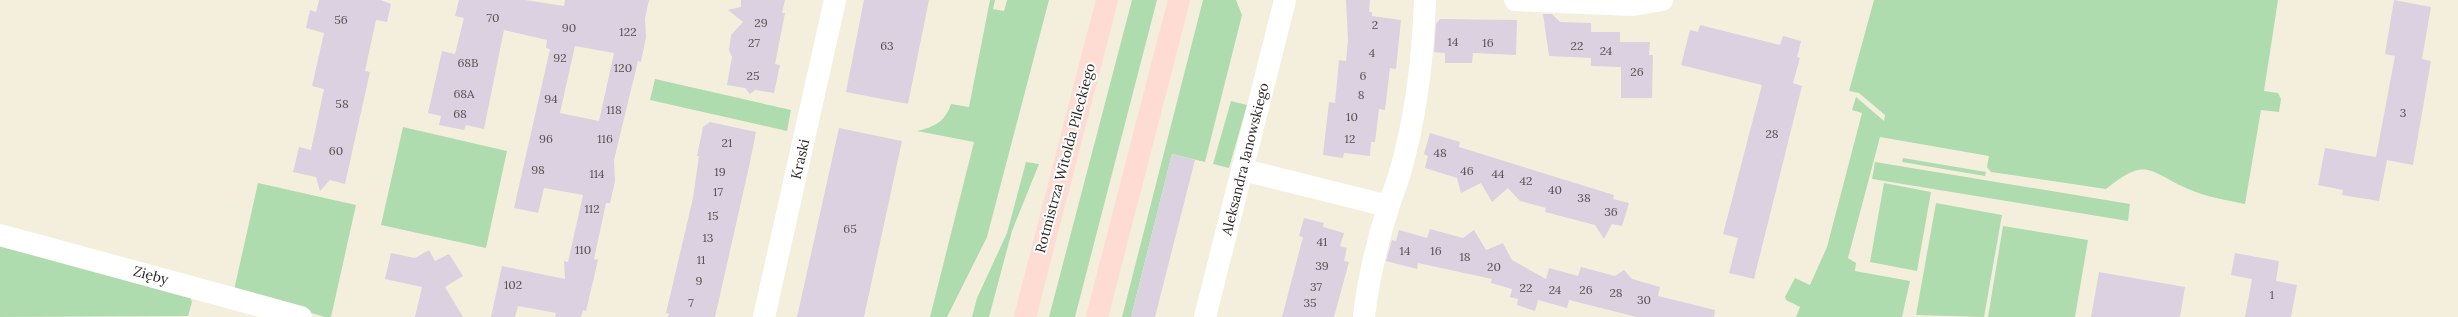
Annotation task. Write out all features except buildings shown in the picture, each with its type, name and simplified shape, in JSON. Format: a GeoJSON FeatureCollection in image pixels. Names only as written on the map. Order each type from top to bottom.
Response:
{"type":"FeatureCollection","features":[{"type":"Feature","properties":{"kind":"main road","name":"Rotmistrza Witolda Pileckiego"},"geometry":{"type":"LineString","coordinates":[[1025,317],[1107,0]]}},
{"type":"Feature","properties":{"kind":"main road"},"geometry":{"type":"LineString","coordinates":[[1097,317],[1179,0]]}},
{"type":"Feature","properties":{"kind":"street","name":"Kraski"},"geometry":{"type":"LineString","coordinates":[[764,317],[835,0]]}},
{"type":"Feature","properties":{"kind":"street","name":"Aleksandra Janowskiego"},"geometry":{"type":"LineString","coordinates":[[1205,317],[1285,0]]}},
{"type":"Feature","properties":{"kind":"street"},"geometry":{"type":"LineString","coordinates":[[1364,317],[1368,289],[1388,206],[1399,177],[1421,75],[1425,0]]}},
{"type":"Feature","properties":{"kind":"street"},"geometry":{"type":"LineString","coordinates":[[1515,0],[1633,5],[1662,0]]}},
{"type":"Feature","properties":{"kind":"street"},"geometry":{"type":"LineString","coordinates":[[1243,170],[1388,206]]}},
{"type":"Feature","properties":{"kind":"street","name":"Zięby"},"geometry":{"type":"LineString","coordinates":[[0,235],[301,317]]}},
{"type":"Feature","properties":{"kind":"green space"},"geometry":{"type":"Polygon","coordinates":[[[990,0],[995,0],[993,9],[1004,11],[1007,0],[1049,0],[987,237],[947,317],[930,317],[974,142],[917,131],[929,128],[938,123],[946,115],[951,104],[969,107],[990,0]]]}},
{"type":"Feature","properties":{"kind":"green space"},"geometry":{"type":"Polygon","coordinates":[[[1132,0],[1157,0],[1075,317],[1049,317],[1132,0]]]}},
{"type":"Feature","properties":{"kind":"green space"},"geometry":{"type":"Polygon","coordinates":[[[1203,0],[1236,0],[1242,15],[1205,162],[1172,154],[1131,317],[1122,317],[1203,0]]]}},
{"type":"Feature","properties":{"kind":"green space"},"geometry":{"type":"Polygon","coordinates":[[[1874,0],[2278,0],[2264,91],[2278,93],[2281,99],[2279,112],[2261,110],[2245,204],[2195,192],[2155,172],[2147,170],[2139,170],[2130,173],[2106,189],[1991,172],[1987,167],[1989,156],[1880,137],[1848,258],[1856,263],[1855,271],[1910,281],[1902,317],[1796,317],[1800,307],[1786,300],[1785,297],[1795,278],[1810,285],[1827,247],[1862,113],[1852,110],[1856,97],[1884,121],[1885,115],[1859,93],[1849,91],[1874,0]]]}},
{"type":"Feature","properties":{"kind":"green space"},"geometry":{"type":"Polygon","coordinates":[[[655,79],[791,110],[787,131],[650,100],[655,79]]]}},
{"type":"Feature","properties":{"kind":"green space"},"geometry":{"type":"Polygon","coordinates":[[[1231,101],[1247,105],[1229,168],[1213,164],[1231,101]]]}},
{"type":"Feature","properties":{"kind":"green space"},"geometry":{"type":"Polygon","coordinates":[[[403,127],[507,151],[486,248],[381,225],[403,127]]]}},
{"type":"Feature","properties":{"kind":"green space"},"geometry":{"type":"Polygon","coordinates":[[[1903,158],[1986,172],[1985,176],[1902,162],[1903,158]]]}},
{"type":"Feature","properties":{"kind":"green space"},"geometry":{"type":"Polygon","coordinates":[[[1026,162],[1039,164],[1012,231],[989,317],[972,317],[977,298],[1007,233],[1026,162]]]}},
{"type":"Feature","properties":{"kind":"green space"},"geometry":{"type":"Polygon","coordinates":[[[1875,162],[2130,204],[2128,221],[1872,179],[1875,162]]]}},
{"type":"Feature","properties":{"kind":"green space"},"geometry":{"type":"Polygon","coordinates":[[[258,183],[356,205],[331,317],[325,317],[234,290],[258,183]]]}},
{"type":"Feature","properties":{"kind":"green space"},"geometry":{"type":"Polygon","coordinates":[[[1884,183],[1931,192],[1917,271],[1870,262],[1884,183]]]}},
{"type":"Feature","properties":{"kind":"green space"},"geometry":{"type":"Polygon","coordinates":[[[1936,203],[2002,215],[1984,317],[1916,315],[1936,203]]]}},
{"type":"Feature","properties":{"kind":"green space"},"geometry":{"type":"Polygon","coordinates":[[[2003,226],[2088,240],[2075,317],[1988,317],[2003,226]]]}},
{"type":"Feature","properties":{"kind":"green space"},"geometry":{"type":"Polygon","coordinates":[[[0,243],[189,293],[192,302],[188,316],[0,317],[0,243]]]}}]}
